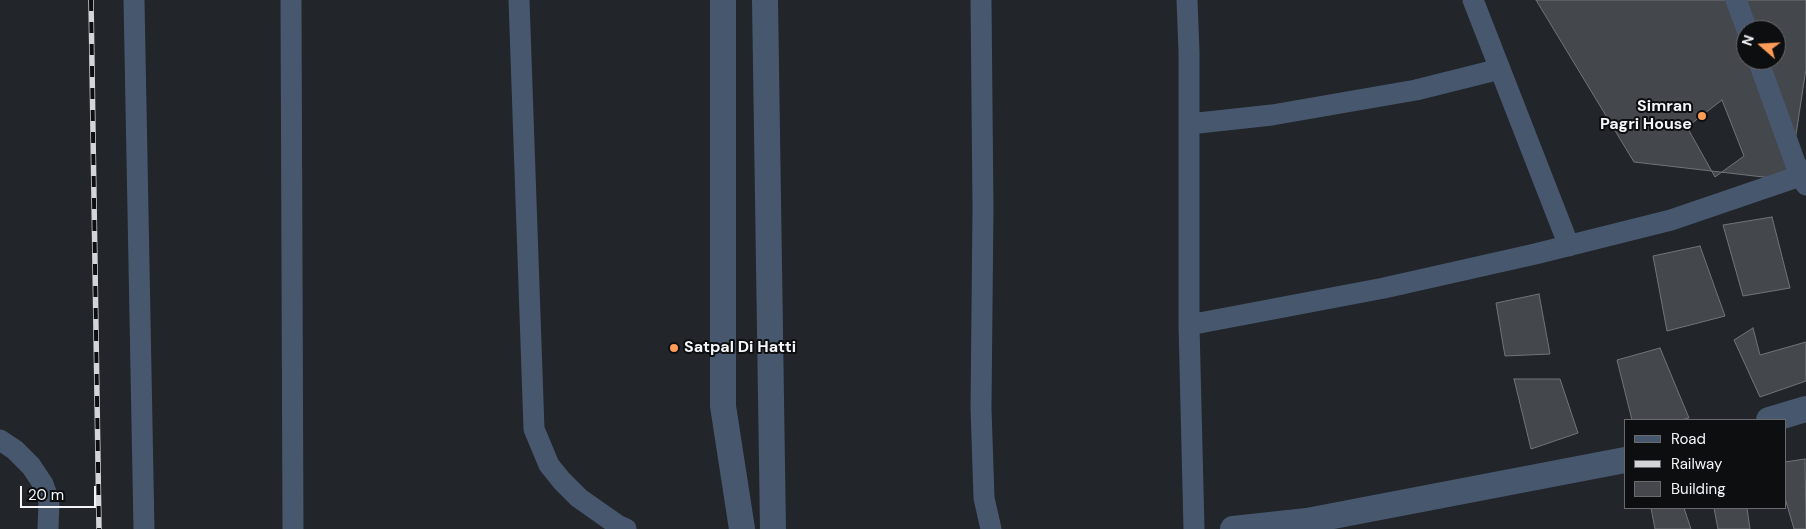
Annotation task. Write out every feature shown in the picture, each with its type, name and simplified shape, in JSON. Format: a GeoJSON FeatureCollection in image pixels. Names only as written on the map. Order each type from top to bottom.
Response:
{"type":"FeatureCollection","features":[{"type":"Feature","properties":{"kind":"street"},"geometry":{"type":"LineString","coordinates":[[134,0],[144,529]]}},
{"type":"Feature","properties":{"kind":"street"},"geometry":{"type":"LineString","coordinates":[[291,0],[293,529]]}},
{"type":"Feature","properties":{"kind":"street"},"geometry":{"type":"LineString","coordinates":[[519,0],[534,429],[549,465],[562,481],[579,498],[626,529]]}},
{"type":"Feature","properties":{"kind":"street"},"geometry":{"type":"LineString","coordinates":[[723,0],[723,406],[742,529]]}},
{"type":"Feature","properties":{"kind":"street"},"geometry":{"type":"LineString","coordinates":[[765,0],[770,529]]}},
{"type":"Feature","properties":{"kind":"street"},"geometry":{"type":"LineString","coordinates":[[980,0],[983,208],[981,408],[984,498],[991,529]]}},
{"type":"Feature","properties":{"kind":"street"},"geometry":{"type":"LineString","coordinates":[[1187,0],[1189,52],[1189,325],[1194,529]]}},
{"type":"Feature","properties":{"kind":"street"},"geometry":{"type":"LineString","coordinates":[[1473,0],[1569,246]]}},
{"type":"Feature","properties":{"kind":"street"},"geometry":{"type":"LineString","coordinates":[[1736,0],[1743,20]]}},
{"type":"Feature","properties":{"kind":"street"},"geometry":{"type":"LineString","coordinates":[[1189,124],[1272,116],[1406,92],[1500,69]]}},
{"type":"Feature","properties":{"kind":"street"},"geometry":{"type":"LineString","coordinates":[[1189,325],[1384,288],[1569,246],[1671,220],[1804,177],[1762,70]]}},
{"type":"Feature","properties":{"kind":"street"},"geometry":{"type":"LineString","coordinates":[[1772,419],[1806,409]]}},
{"type":"Feature","properties":{"kind":"street"},"geometry":{"type":"LineString","coordinates":[[0,440],[15,450],[43,484],[49,501],[48,529]]}},
{"type":"Feature","properties":{"kind":"street"},"geometry":{"type":"LineString","coordinates":[[1233,529],[1307,522],[1624,460]]}},
{"type":"Feature","properties":{"kind":"building","name":"Simran Pagri House"},"geometry":{"type":"Polygon","coordinates":[[[1536,0],[1806,0],[1806,69],[1789,180],[1634,162],[1536,0]]]}},
{"type":"Feature","properties":{"kind":"building"},"geometry":{"type":"Polygon","coordinates":[[[1722,100],[1744,156],[1715,177],[1687,127],[1722,100]]]}},
{"type":"Feature","properties":{"kind":"building"},"geometry":{"type":"Polygon","coordinates":[[[1772,217],[1790,288],[1743,296],[1723,225],[1772,217]]]}},
{"type":"Feature","properties":{"kind":"building"},"geometry":{"type":"Polygon","coordinates":[[[1700,246],[1725,316],[1667,331],[1653,256],[1700,246]]]}},
{"type":"Feature","properties":{"kind":"building"},"geometry":{"type":"Polygon","coordinates":[[[1539,294],[1550,354],[1505,356],[1496,303],[1539,294]]]}},
{"type":"Feature","properties":{"kind":"building"},"geometry":{"type":"Polygon","coordinates":[[[1753,328],[1760,355],[1806,342],[1806,381],[1760,397],[1734,340],[1753,328]]]}},
{"type":"Feature","properties":{"kind":"building"},"geometry":{"type":"Polygon","coordinates":[[[1660,348],[1689,418],[1632,419],[1617,360],[1660,348]]]}},
{"type":"Feature","properties":{"kind":"building"},"geometry":{"type":"Polygon","coordinates":[[[1514,379],[1560,379],[1578,433],[1531,449],[1514,379]]]}},
{"type":"Feature","properties":{"kind":"building"},"geometry":{"type":"Polygon","coordinates":[[[1805,459],[1806,529],[1794,529],[1786,501],[1786,462],[1805,459]]]}},
{"type":"Feature","properties":{"kind":"building"},"geometry":{"type":"Polygon","coordinates":[[[1651,509],[1684,509],[1691,529],[1655,529],[1651,509]]]}},
{"type":"Feature","properties":{"kind":"building"},"geometry":{"type":"Polygon","coordinates":[[[1714,509],[1747,509],[1750,529],[1718,529],[1714,509]]]}},
{"type":"Feature","properties":{"kind":"railway"},"geometry":{"type":"LineString","coordinates":[[91,0],[99,529]]}},
{"type":"Feature","properties":{"kind":"place","name":"Simran Pagri House"},"geometry":{"type":"Point","coordinates":[1702,116]}},
{"type":"Feature","properties":{"kind":"place","name":"Satpal Di Hatti"},"geometry":{"type":"Point","coordinates":[674,348]}}]}
